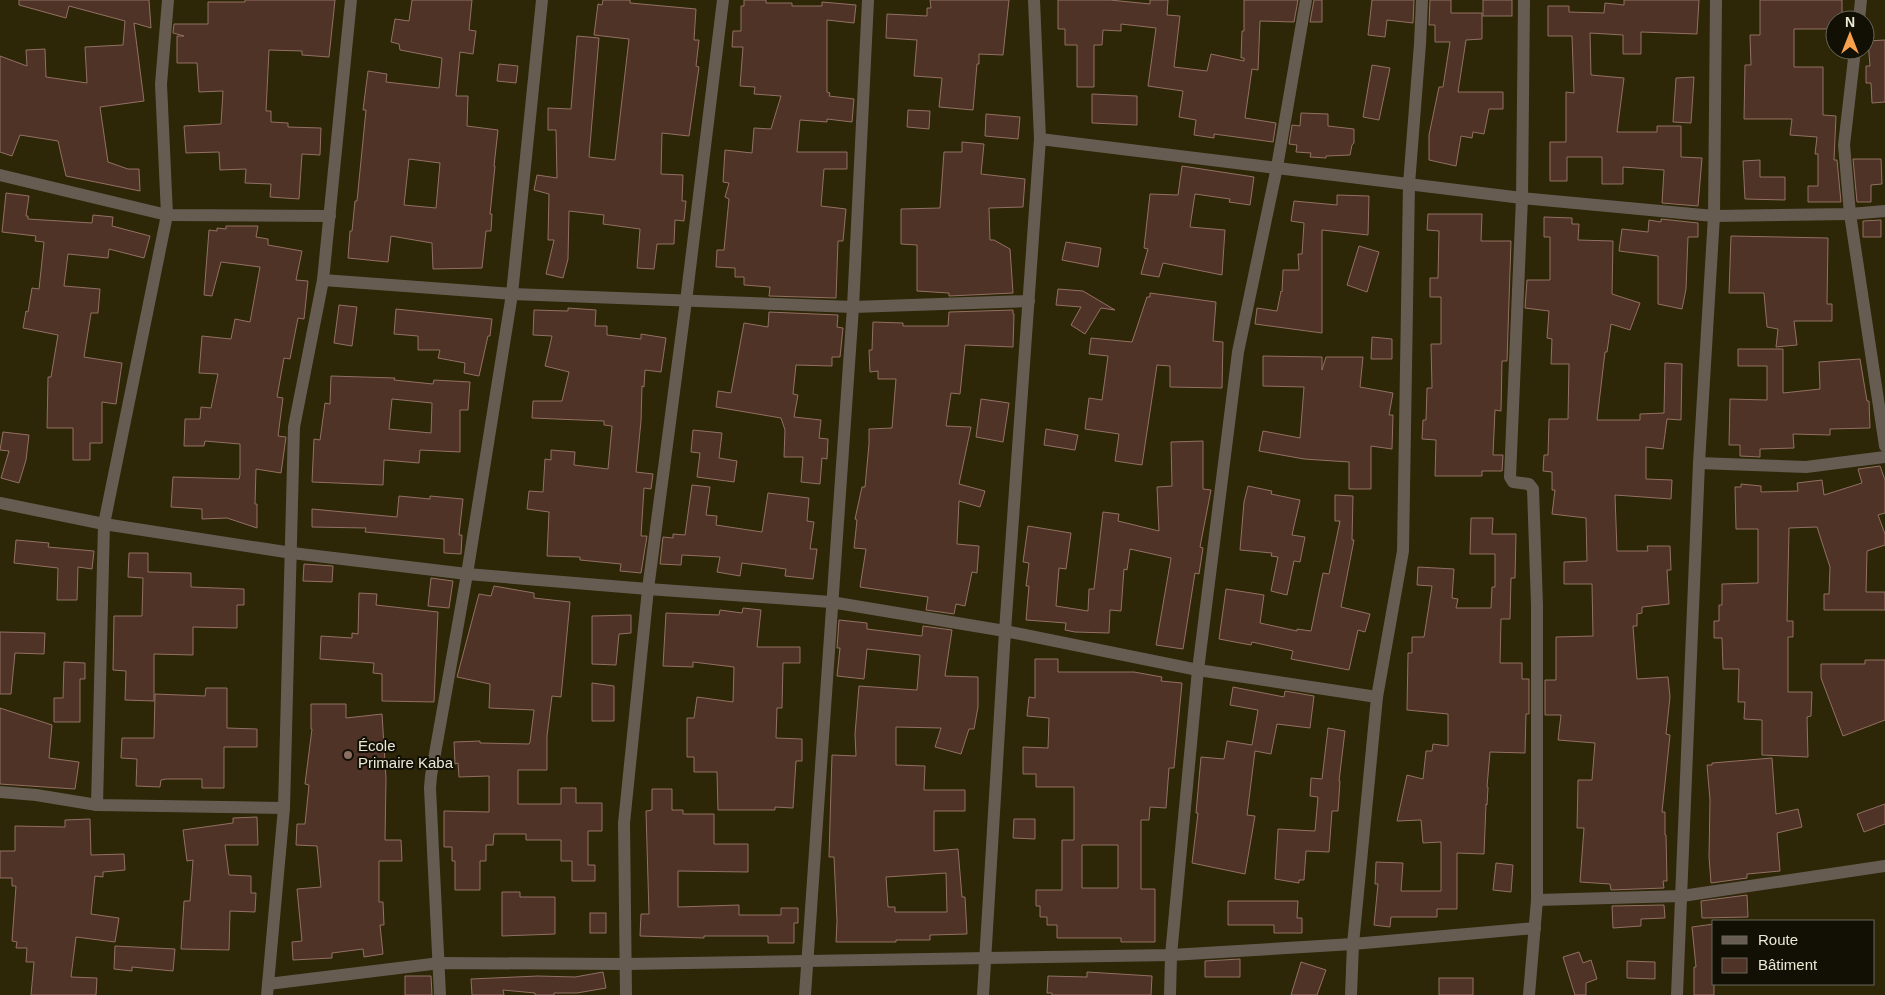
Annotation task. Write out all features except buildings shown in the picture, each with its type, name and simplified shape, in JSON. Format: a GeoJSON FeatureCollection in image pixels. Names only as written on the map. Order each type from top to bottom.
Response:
{"type":"FeatureCollection","features":[{"type":"Feature","properties":{"kind":"street"},"geometry":{"type":"LineString","coordinates":[[97,805],[104,524],[166,215],[160,84],[168,0]]}},
{"type":"Feature","properties":{"kind":"street"},"geometry":{"type":"LineString","coordinates":[[351,0],[323,280],[294,427],[284,808],[267,989],[440,963],[626,964],[1171,955],[1353,944],[1536,928]]}},
{"type":"Feature","properties":{"kind":"street"},"geometry":{"type":"LineString","coordinates":[[440,995],[440,963],[430,788],[512,294],[542,0]]}},
{"type":"Feature","properties":{"kind":"street"},"geometry":{"type":"LineString","coordinates":[[626,995],[624,823],[648,589],[723,0]]}},
{"type":"Feature","properties":{"kind":"street"},"geometry":{"type":"LineString","coordinates":[[804,995],[853,307],[868,0]]}},
{"type":"Feature","properties":{"kind":"street"},"geometry":{"type":"LineString","coordinates":[[983,995],[1005,631],[1040,139],[1034,0]]}},
{"type":"Feature","properties":{"kind":"street"},"geometry":{"type":"LineString","coordinates":[[1170,995],[1171,955],[1198,670],[1240,342],[1277,167],[1306,0]]}},
{"type":"Feature","properties":{"kind":"street"},"geometry":{"type":"LineString","coordinates":[[1351,995],[1353,944],[1377,697],[1403,551],[1409,184],[1422,0]]}},
{"type":"Feature","properties":{"kind":"street"},"geometry":{"type":"LineString","coordinates":[[1524,0],[1522,198],[1510,477],[1513,482],[1530,484],[1533,489],[1537,605],[1538,900],[1529,995]]}},
{"type":"Feature","properties":{"kind":"street"},"geometry":{"type":"LineString","coordinates":[[1677,995],[1699,463],[1714,216],[1716,0]]}},
{"type":"Feature","properties":{"kind":"street"},"geometry":{"type":"LineString","coordinates":[[1854,60],[1843,139],[1850,214],[1885,446]]}},
{"type":"Feature","properties":{"kind":"street"},"geometry":{"type":"LineString","coordinates":[[1040,139],[1522,198],[1714,216],[1850,214],[1885,211]]}},
{"type":"Feature","properties":{"kind":"street"},"geometry":{"type":"LineString","coordinates":[[0,175],[166,215],[330,216]]}},
{"type":"Feature","properties":{"kind":"street"},"geometry":{"type":"LineString","coordinates":[[323,280],[512,294],[853,307],[1029,301]]}},
{"type":"Feature","properties":{"kind":"street"},"geometry":{"type":"LineString","coordinates":[[1699,463],[1806,467],[1885,457]]}},
{"type":"Feature","properties":{"kind":"street"},"geometry":{"type":"LineString","coordinates":[[0,502],[104,524],[292,553],[467,574],[831,602],[1005,631],[1198,670],[1377,697]]}},
{"type":"Feature","properties":{"kind":"street"},"geometry":{"type":"LineString","coordinates":[[0,792],[36,795],[97,805],[284,808]]}},
{"type":"Feature","properties":{"kind":"street"},"geometry":{"type":"LineString","coordinates":[[1538,900],[1682,896],[1885,866]]}},
{"type":"Feature","properties":{"kind":"place","name":"École Primaire Kaba"},"geometry":{"type":"Point","coordinates":[348,755]}}]}
